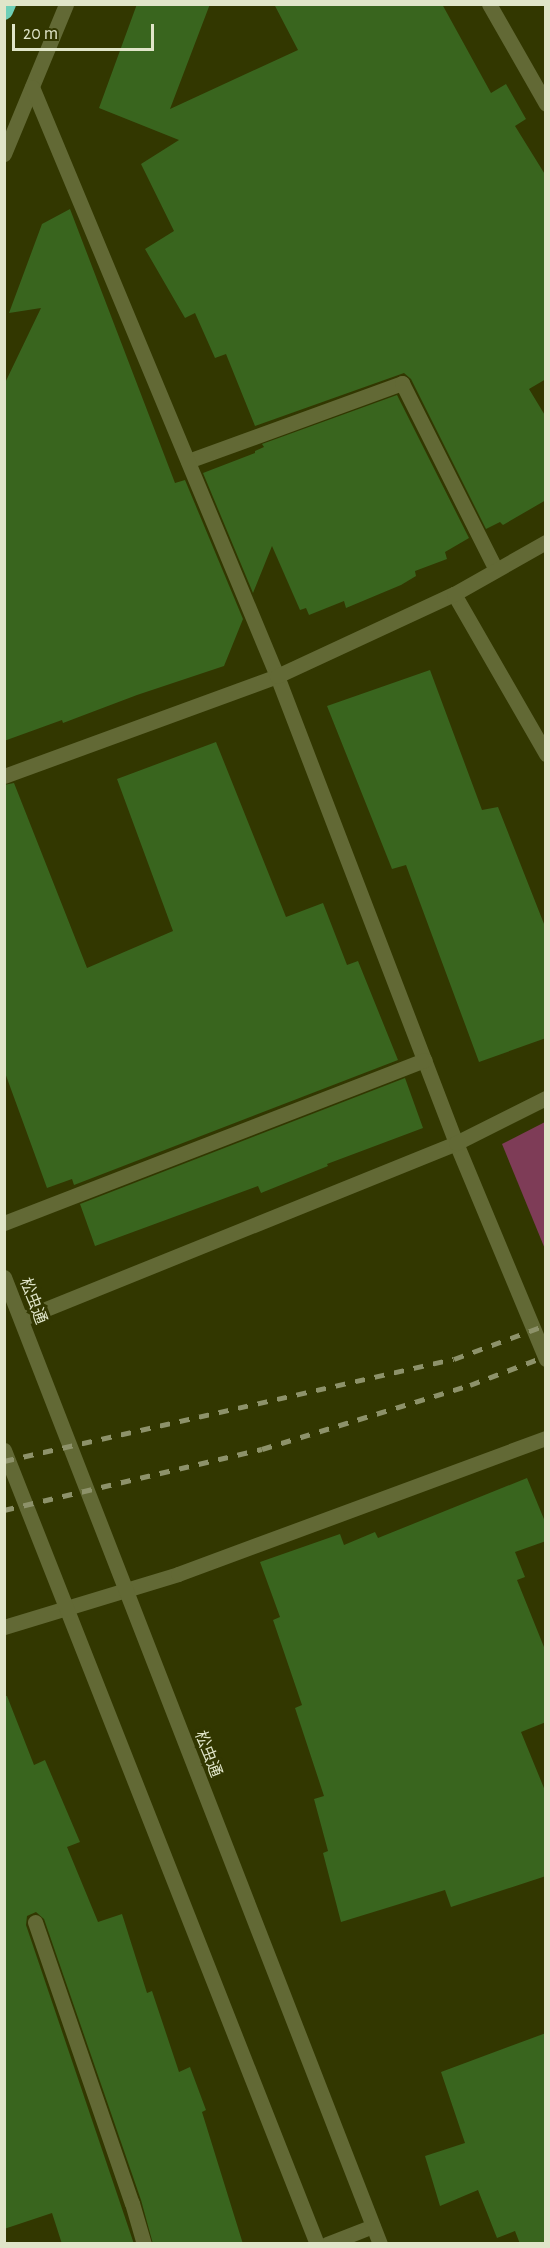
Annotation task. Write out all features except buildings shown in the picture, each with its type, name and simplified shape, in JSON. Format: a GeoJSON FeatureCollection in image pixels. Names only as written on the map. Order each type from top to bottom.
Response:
{"type":"FeatureCollection","features":[{"type":"Feature","properties":{"kind":"highway"},"geometry":{"type":"LineString","coordinates":[[4,11],[7,4]]}},
{"type":"Feature","properties":{"kind":"street"},"geometry":{"type":"LineString","coordinates":[[4,154],[66,4]]}},
{"type":"Feature","properties":{"kind":"street"},"geometry":{"type":"LineString","coordinates":[[489,4],[546,104]]}},
{"type":"Feature","properties":{"kind":"street"},"geometry":{"type":"LineString","coordinates":[[33,87],[277,676],[456,1143],[546,1359]]}},
{"type":"Feature","properties":{"kind":"street"},"geometry":{"type":"LineString","coordinates":[[188,461],[402,383],[496,570]]}},
{"type":"Feature","properties":{"kind":"street"},"geometry":{"type":"LineString","coordinates":[[4,776],[277,676],[454,594],[546,542]]}},
{"type":"Feature","properties":{"kind":"street"},"geometry":{"type":"LineString","coordinates":[[454,594],[546,754]]}},
{"type":"Feature","properties":{"kind":"street"},"geometry":{"type":"LineString","coordinates":[[4,1222],[424,1060]]}},
{"type":"Feature","properties":{"kind":"street"},"geometry":{"type":"LineString","coordinates":[[21,1319],[456,1143],[546,1098]]}},
{"type":"Feature","properties":{"kind":"street","name":"松虫通"},"geometry":{"type":"LineString","coordinates":[[4,1278],[380,2244]]}},
{"type":"Feature","properties":{"kind":"street"},"geometry":{"type":"LineString","coordinates":[[4,1627],[189,1570],[546,1438]]}},
{"type":"Feature","properties":{"kind":"street"},"geometry":{"type":"LineString","coordinates":[[4,1450],[317,2244]]}},
{"type":"Feature","properties":{"kind":"street"},"geometry":{"type":"LineString","coordinates":[[36,1922],[144,2244]]}},
{"type":"Feature","properties":{"kind":"street"},"geometry":{"type":"LineString","coordinates":[[327,2244],[373,2226]]}},
{"type":"Feature","properties":{"kind":"shaded area"},"geometry":{"type":"Polygon","coordinates":[[[545,1122],[545,1249],[502,1144],[545,1122]]]}},
{"type":"Feature","properties":{"kind":"railway"},"geometry":{"type":"LineString","coordinates":[[4,1461],[454,1359],[546,1325]]}},
{"type":"Feature","properties":{"kind":"railway"},"geometry":{"type":"LineString","coordinates":[[4,1510],[262,1449],[470,1385],[546,1356]]}}]}
